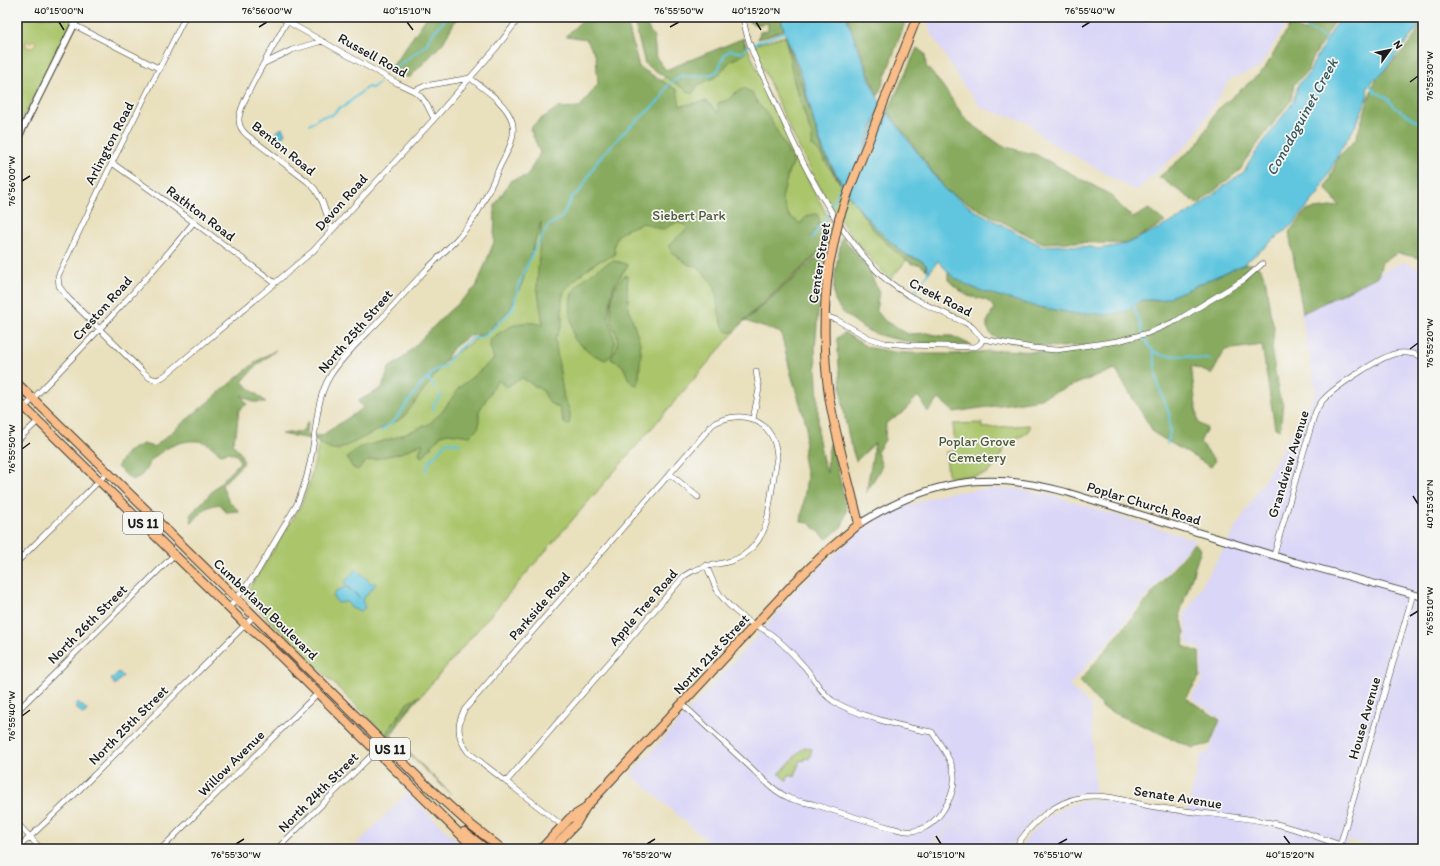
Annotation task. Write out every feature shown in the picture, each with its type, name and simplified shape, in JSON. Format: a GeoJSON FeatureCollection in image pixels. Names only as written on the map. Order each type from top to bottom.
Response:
{"type":"FeatureCollection","features":[{"type":"Feature","properties":{"kind":"main road","name":"Center Street"},"geometry":{"type":"LineString","coordinates":[[859,524],[830,397],[825,355],[825,316],[830,265],[839,220],[848,193],[917,17]]}},
{"type":"Feature","properties":{"kind":"main road","name":"Cumberland Boulevard"},"geometry":{"type":"LineString","coordinates":[[17,383],[449,806],[502,849]]}},
{"type":"Feature","properties":{"kind":"main road","name":"Cumberland Boulevard"},"geometry":{"type":"LineString","coordinates":[[17,400],[174,555],[281,657],[475,849]]}},
{"type":"Feature","properties":{"kind":"main road","name":"North 21st Street"},"geometry":{"type":"LineString","coordinates":[[541,849],[570,818],[586,807],[813,564],[859,524]]}},
{"type":"Feature","properties":{"kind":"main road"},"geometry":{"type":"LineString","coordinates":[[281,657],[296,665],[318,686],[332,691]]}},
{"type":"Feature","properties":{"kind":"main road","name":"North 21st Street"},"geometry":{"type":"LineString","coordinates":[[552,849],[576,824],[586,807]]}},
{"type":"Feature","properties":{"kind":"main road"},"geometry":{"type":"LineString","coordinates":[[437,811],[486,849]]}},
{"type":"Feature","properties":{"kind":"main road"},"geometry":{"type":"LineString","coordinates":[[556,849],[560,841]]}},
{"type":"Feature","properties":{"kind":"street"},"geometry":{"type":"LineString","coordinates":[[17,140],[78,17]]}},
{"type":"Feature","properties":{"kind":"street","name":"Arlington Road"},"geometry":{"type":"LineString","coordinates":[[100,329],[68,298],[59,286],[57,280],[58,276],[61,267],[185,17]]}},
{"type":"Feature","properties":{"kind":"street","name":"Russell Road"},"geometry":{"type":"LineString","coordinates":[[279,17],[414,91],[426,103],[434,119]]}},
{"type":"Feature","properties":{"kind":"street","name":"Devon Road"},"geometry":{"type":"LineString","coordinates":[[100,329],[150,378],[157,380],[164,377],[313,251],[434,119],[497,47],[520,17]]}},
{"type":"Feature","properties":{"kind":"street","name":"Creek Road"},"geometry":{"type":"LineString","coordinates":[[743,17],[748,40],[801,159],[844,233],[870,264],[891,284],[907,295],[972,326],[983,339]]}},
{"type":"Feature","properties":{"kind":"street","name":"Benton Road"},"geometry":{"type":"LineString","coordinates":[[287,21],[242,105],[239,114],[240,127],[248,136],[307,181],[315,189],[322,202],[332,230]]}},
{"type":"Feature","properties":{"kind":"street"},"geometry":{"type":"LineString","coordinates":[[74,25],[160,69]]}},
{"type":"Feature","properties":{"kind":"street"},"geometry":{"type":"LineString","coordinates":[[264,64],[292,50],[322,41]]}},
{"type":"Feature","properties":{"kind":"street","name":"Russell Road"},"geometry":{"type":"LineString","coordinates":[[414,91],[425,86],[470,78]]}},
{"type":"Feature","properties":{"kind":"street","name":"North 25th Street"},"geometry":{"type":"LineString","coordinates":[[229,608],[257,572],[302,493],[306,482],[313,447],[317,409],[325,385],[354,347],[470,223],[480,208],[507,153],[514,133],[510,115],[497,100],[470,78]]}},
{"type":"Feature","properties":{"kind":"street","name":"Rathton Road"},"geometry":{"type":"LineString","coordinates":[[112,163],[275,283]]}},
{"type":"Feature","properties":{"kind":"street","name":"Creston Road"},"geometry":{"type":"LineString","coordinates":[[24,407],[100,329],[194,222]]}},
{"type":"Feature","properties":{"kind":"street"},"geometry":{"type":"LineString","coordinates":[[825,316],[837,320],[869,338],[885,343],[975,347],[980,344],[983,339],[1007,344],[1056,350],[1118,341],[1148,333],[1176,321],[1245,279],[1262,264]]}},
{"type":"Feature","properties":{"kind":"street","name":"Grandview Avenue"},"geometry":{"type":"LineString","coordinates":[[1274,555],[1312,423],[1317,409],[1322,401],[1375,362],[1391,354],[1407,352],[1423,357]]}},
{"type":"Feature","properties":{"kind":"street"},"geometry":{"type":"LineString","coordinates":[[753,419],[759,389],[756,371]]}},
{"type":"Feature","properties":{"kind":"street","name":"Parkside Road"},"geometry":{"type":"LineString","coordinates":[[562,826],[468,752],[460,737],[459,730],[465,709],[713,424],[733,416],[753,419]]}},
{"type":"Feature","properties":{"kind":"street","name":"Apple Tree Road"},"geometry":{"type":"LineString","coordinates":[[506,782],[680,581],[690,572],[706,565],[731,561],[744,554],[755,544],[765,528],[776,470],[777,450],[769,431],[762,424],[753,419]]}},
{"type":"Feature","properties":{"kind":"street"},"geometry":{"type":"LineString","coordinates":[[17,442],[38,421]]}},
{"type":"Feature","properties":{"kind":"street"},"geometry":{"type":"LineString","coordinates":[[17,562],[108,472]]}},
{"type":"Feature","properties":{"kind":"street"},"geometry":{"type":"LineString","coordinates":[[670,474],[698,497]]}},
{"type":"Feature","properties":{"kind":"street","name":"Poplar Church Road"},"geometry":{"type":"LineString","coordinates":[[859,524],[881,510],[901,500],[944,486],[982,481],[1030,483],[1066,492],[1274,555],[1423,597]]}},
{"type":"Feature","properties":{"kind":"street","name":"North 26th Street"},"geometry":{"type":"LineString","coordinates":[[17,711],[174,555]]}},
{"type":"Feature","properties":{"kind":"street"},"geometry":{"type":"LineString","coordinates":[[682,704],[770,785],[786,797],[798,802],[902,831],[918,831],[932,823],[947,804],[954,775],[951,764],[932,732],[878,719],[844,707],[833,700],[821,691],[808,669],[766,630],[747,620],[724,599],[718,591],[706,565]]}},
{"type":"Feature","properties":{"kind":"street","name":"House Avenue"},"geometry":{"type":"LineString","coordinates":[[1340,847],[1413,594]]}},
{"type":"Feature","properties":{"kind":"street","name":"North 25th Street"},"geometry":{"type":"LineString","coordinates":[[17,849],[67,802],[254,616]]}},
{"type":"Feature","properties":{"kind":"street","name":"Willow Avenue"},"geometry":{"type":"LineString","coordinates":[[160,849],[318,694]]}},
{"type":"Feature","properties":{"kind":"street","name":"North 24th Street"},"geometry":{"type":"LineString","coordinates":[[277,849],[376,751]]}},
{"type":"Feature","properties":{"kind":"street","name":"Senate Avenue"},"geometry":{"type":"LineString","coordinates":[[1014,849],[1030,828],[1052,810],[1072,800],[1082,797],[1097,796],[1120,799],[1152,807],[1272,823],[1340,847],[1353,849]]}},
{"type":"Feature","properties":{"kind":"street"},"geometry":{"type":"LineString","coordinates":[[17,824],[41,849]]}},
{"type":"Feature","properties":{"kind":"shaded area"},"geometry":{"type":"Polygon","coordinates":[[[925,17],[1305,17],[1301,26],[1289,20],[1258,69],[1230,79],[1192,140],[1136,191],[1043,138],[1029,123],[982,108],[963,85],[933,36],[925,17]]]}},
{"type":"Feature","properties":{"kind":"shaded area"},"geometry":{"type":"Polygon","coordinates":[[[1402,262],[1423,269],[1423,830],[1416,849],[1379,849],[1348,840],[1345,849],[1020,849],[1028,837],[1047,817],[1072,804],[1083,801],[1109,801],[1186,814],[1201,755],[1209,752],[1221,719],[1191,697],[1202,681],[1201,649],[1187,643],[1185,614],[1316,392],[1301,312],[1402,262]]]}},
{"type":"Feature","properties":{"kind":"shaded area"},"geometry":{"type":"Polygon","coordinates":[[[989,489],[1019,489],[1058,497],[1195,540],[1069,686],[1091,706],[1095,792],[1077,794],[1065,798],[1048,807],[1029,824],[1008,849],[930,849],[953,824],[972,834],[953,823],[925,849],[716,849],[631,774],[780,611],[798,588],[860,531],[893,511],[945,493],[989,489]]]}},
{"type":"Feature","properties":{"kind":"shaded area"},"geometry":{"type":"Polygon","coordinates":[[[407,793],[465,849],[352,849],[407,793]]]}},
{"type":"Feature","properties":{"kind":"green space"},"geometry":{"type":"Polygon","coordinates":[[[17,17],[74,17],[17,130],[17,17]]]}},
{"type":"Feature","properties":{"kind":"green space"},"geometry":{"type":"Polygon","coordinates":[[[427,17],[457,17],[443,43],[409,78],[391,68],[427,17]]]}},
{"type":"Feature","properties":{"kind":"green space"},"geometry":{"type":"Polygon","coordinates":[[[585,17],[626,17],[639,67],[677,90],[680,106],[707,101],[718,113],[718,103],[728,100],[735,93],[744,88],[752,93],[758,104],[767,113],[794,163],[789,170],[782,199],[789,216],[801,224],[807,216],[817,214],[820,222],[811,238],[819,229],[827,230],[824,248],[735,330],[728,332],[721,322],[715,288],[712,282],[698,266],[689,265],[671,252],[670,245],[688,228],[677,222],[662,230],[644,223],[627,229],[617,236],[614,246],[615,255],[597,262],[581,274],[564,291],[562,300],[562,325],[555,339],[564,399],[570,412],[568,425],[564,423],[559,408],[550,403],[543,391],[522,378],[506,387],[498,380],[479,411],[479,427],[470,436],[448,433],[441,435],[422,458],[419,453],[423,443],[401,453],[367,461],[358,470],[353,468],[347,458],[358,448],[394,438],[429,424],[442,412],[459,388],[494,359],[490,346],[490,339],[509,327],[521,323],[535,323],[543,325],[537,286],[541,222],[522,283],[510,309],[484,335],[469,336],[454,347],[403,418],[338,450],[329,448],[317,440],[281,434],[303,431],[308,421],[307,435],[321,436],[363,408],[358,401],[382,388],[389,368],[402,359],[445,315],[476,287],[494,242],[495,205],[511,180],[527,176],[540,153],[530,128],[557,108],[580,107],[598,84],[596,56],[586,39],[566,36],[585,17]]]}},
{"type":"Feature","properties":{"kind":"green space"},"geometry":{"type":"Polygon","coordinates":[[[633,17],[642,17],[654,38],[656,57],[666,70],[744,38],[745,52],[743,55],[730,61],[718,76],[698,85],[692,94],[645,64],[633,17]]]}},
{"type":"Feature","properties":{"kind":"green space"},"geometry":{"type":"Polygon","coordinates":[[[748,17],[780,17],[784,30],[758,39],[760,32],[768,31],[768,23],[756,25],[749,22],[748,17]]]}},
{"type":"Feature","properties":{"kind":"green space"},"geometry":{"type":"Polygon","coordinates":[[[847,17],[907,17],[878,96],[848,19],[847,17]]]}},
{"type":"Feature","properties":{"kind":"green space"},"geometry":{"type":"Polygon","coordinates":[[[1313,17],[1337,17],[1310,63],[1308,71],[1294,84],[1291,100],[1244,162],[1241,169],[1198,204],[1159,177],[1198,144],[1217,110],[1264,70],[1290,25],[1305,32],[1313,17]]]}},
{"type":"Feature","properties":{"kind":"green space"},"geometry":{"type":"Polygon","coordinates":[[[1423,22],[1423,259],[1398,253],[1382,262],[1378,276],[1303,313],[1289,232],[1307,210],[1339,206],[1326,188],[1338,157],[1356,139],[1374,82],[1411,42],[1423,22]]]}},
{"type":"Feature","properties":{"kind":"green space"},"geometry":{"type":"Polygon","coordinates":[[[785,36],[801,75],[814,125],[824,152],[847,194],[876,228],[909,257],[891,279],[867,255],[846,229],[827,200],[795,139],[753,45],[785,36]]]}},
{"type":"Feature","properties":{"kind":"green space"},"geometry":{"type":"Polygon","coordinates":[[[785,37],[806,97],[823,153],[842,186],[818,151],[812,146],[812,137],[795,85],[785,37]]]}},
{"type":"Feature","properties":{"kind":"green space","name":"Siebert Park"},"geometry":{"type":"Polygon","coordinates":[[[744,40],[801,166],[830,221],[827,247],[744,321],[412,706],[388,737],[248,599],[247,596],[247,592],[299,509],[309,484],[320,440],[434,368],[483,334],[525,232],[599,141],[665,77],[744,40]]]}},
{"type":"Feature","properties":{"kind":"green space"},"geometry":{"type":"Polygon","coordinates":[[[917,48],[925,54],[926,66],[942,85],[966,120],[1002,146],[1037,155],[1109,194],[1133,218],[1149,209],[1165,222],[1127,244],[1069,242],[1043,243],[976,208],[946,190],[888,111],[917,48]]]}},
{"type":"Feature","properties":{"kind":"green space"},"geometry":{"type":"Polygon","coordinates":[[[854,202],[876,228],[893,244],[909,257],[920,260],[926,265],[927,270],[919,264],[912,264],[891,248],[871,227],[854,202]]]}},
{"type":"Feature","properties":{"kind":"green space"},"geometry":{"type":"Polygon","coordinates":[[[842,237],[867,266],[879,292],[876,310],[885,321],[908,334],[927,333],[941,336],[952,336],[971,345],[933,344],[883,336],[864,328],[841,310],[834,297],[834,284],[842,237]]]}},
{"type":"Feature","properties":{"kind":"green space"},"geometry":{"type":"Polygon","coordinates":[[[825,251],[815,347],[818,435],[827,473],[828,454],[831,440],[847,510],[842,526],[827,539],[809,523],[801,522],[807,476],[803,456],[807,427],[791,374],[781,333],[745,321],[825,251]]]}},
{"type":"Feature","properties":{"kind":"green space"},"geometry":{"type":"Polygon","coordinates":[[[612,261],[628,265],[613,287],[608,316],[615,342],[612,355],[605,360],[592,354],[574,339],[570,303],[573,292],[582,281],[612,261]]]}},
{"type":"Feature","properties":{"kind":"green space"},"geometry":{"type":"Polygon","coordinates":[[[1244,264],[1251,264],[1261,269],[1266,283],[1270,312],[1274,327],[1272,353],[1279,395],[1283,404],[1280,430],[1275,428],[1262,345],[1225,350],[1212,374],[1191,366],[1198,423],[1207,428],[1200,442],[1215,461],[1211,467],[1154,433],[1115,369],[1035,400],[954,412],[939,399],[928,412],[918,396],[902,413],[886,423],[885,440],[877,452],[882,466],[866,493],[875,443],[856,461],[851,446],[842,400],[839,369],[837,338],[845,333],[867,347],[893,352],[927,354],[955,354],[1003,350],[1055,353],[1104,345],[1056,347],[1009,342],[994,337],[987,327],[987,322],[994,309],[990,302],[963,293],[948,280],[948,272],[969,286],[1034,306],[1078,314],[1090,313],[1106,315],[1141,300],[1163,300],[1244,264]]]}},
{"type":"Feature","properties":{"kind":"green space"},"geometry":{"type":"Polygon","coordinates":[[[625,275],[628,277],[627,291],[629,309],[640,343],[641,353],[639,379],[638,384],[636,385],[629,380],[622,365],[611,359],[617,345],[617,336],[612,326],[611,306],[616,286],[625,275]]]}},
{"type":"Feature","properties":{"kind":"green space"},"geometry":{"type":"Polygon","coordinates":[[[276,350],[255,367],[242,382],[266,402],[253,402],[241,395],[247,404],[239,410],[236,434],[232,443],[241,454],[244,463],[222,485],[228,500],[239,511],[226,512],[220,504],[211,506],[204,510],[192,523],[190,515],[240,462],[237,455],[228,452],[221,454],[206,443],[192,441],[169,447],[151,461],[142,474],[132,480],[117,467],[127,452],[143,444],[154,447],[257,361],[276,350]]]}},
{"type":"Feature","properties":{"kind":"green space","name":"Poplar Grove Cemetery"},"geometry":{"type":"Polygon","coordinates":[[[982,423],[982,428],[1029,425],[1030,427],[1024,435],[1014,439],[1007,445],[996,464],[989,472],[977,476],[948,476],[946,452],[955,451],[953,424],[982,423]]]}},
{"type":"Feature","properties":{"kind":"green space"},"geometry":{"type":"Polygon","coordinates":[[[1194,543],[1201,549],[1180,613],[1185,633],[1183,646],[1199,652],[1200,676],[1186,698],[1220,720],[1210,744],[1193,748],[1103,708],[1080,681],[1194,543]]]}},
{"type":"Feature","properties":{"kind":"green space"},"geometry":{"type":"Polygon","coordinates":[[[420,696],[410,707],[391,735],[451,794],[386,733],[409,701],[420,696]]]}},
{"type":"Feature","properties":{"kind":"green space"},"geometry":{"type":"Polygon","coordinates":[[[804,747],[812,749],[809,759],[805,758],[804,761],[800,760],[795,776],[789,774],[787,781],[779,774],[804,747]]]}},
{"type":"Feature","properties":{"kind":"sand"},"geometry":{"type":"Polygon","coordinates":[[[33,40],[36,42],[33,48],[26,47],[26,42],[28,41],[30,43],[33,40]]]}},
{"type":"Feature","properties":{"kind":"water"},"geometry":{"type":"Polygon","coordinates":[[[781,17],[846,17],[876,95],[881,103],[847,193],[824,152],[815,126],[802,76],[785,34],[781,17]]]}},
{"type":"Feature","properties":{"kind":"water","name":"Conodoguinet Creek"},"geometry":{"type":"Polygon","coordinates":[[[1340,17],[1423,17],[1423,21],[1379,77],[1373,79],[1367,88],[1368,96],[1356,125],[1341,149],[1318,194],[1293,224],[1244,264],[1162,300],[1141,300],[1126,311],[1106,315],[1090,313],[1078,314],[1034,306],[982,291],[953,277],[938,261],[928,274],[927,267],[924,263],[907,255],[890,242],[861,211],[848,194],[882,105],[945,190],[976,211],[1042,246],[1063,245],[1098,249],[1126,244],[1180,218],[1199,206],[1245,171],[1249,162],[1293,102],[1298,85],[1310,72],[1340,17]]]}},
{"type":"Feature","properties":{"kind":"water"},"geometry":{"type":"Polygon","coordinates":[[[282,128],[285,134],[279,141],[275,137],[276,132],[282,128]]]}},
{"type":"Feature","properties":{"kind":"water"},"geometry":{"type":"Polygon","coordinates":[[[356,569],[372,584],[374,582],[376,584],[362,600],[365,608],[360,611],[351,608],[346,602],[338,603],[333,597],[336,591],[346,587],[360,598],[344,583],[356,569]]]}},
{"type":"Feature","properties":{"kind":"water"},"geometry":{"type":"Polygon","coordinates":[[[119,672],[123,676],[115,685],[111,679],[119,672]]]}},
{"type":"Feature","properties":{"kind":"water"},"geometry":{"type":"Polygon","coordinates":[[[78,702],[87,710],[83,715],[75,706],[78,702]]]}},
{"type":"Feature","properties":{"kind":"waterway"},"geometry":{"type":"LineString","coordinates":[[394,69],[427,44],[433,33],[447,17]]}},
{"type":"Feature","properties":{"kind":"waterway"},"geometry":{"type":"LineString","coordinates":[[1289,18],[1328,40]]}},
{"type":"Feature","properties":{"kind":"waterway"},"geometry":{"type":"LineString","coordinates":[[381,431],[395,420],[420,386],[434,371],[445,366],[458,349],[471,339],[485,336],[513,309],[519,284],[534,250],[548,226],[562,217],[572,197],[580,191],[598,160],[622,134],[661,99],[667,86],[681,76],[699,76],[717,72],[725,54],[730,50],[743,53],[746,47],[787,31]]}},
{"type":"Feature","properties":{"kind":"waterway"},"geometry":{"type":"LineString","coordinates":[[309,125],[320,117],[332,115],[367,87],[372,88],[379,83]]}},
{"type":"Feature","properties":{"kind":"waterway"},"geometry":{"type":"LineString","coordinates":[[1369,83],[1375,92],[1386,97],[1396,108],[1423,125]]}},
{"type":"Feature","properties":{"kind":"waterway"},"geometry":{"type":"LineString","coordinates":[[831,206],[843,182]]}},
{"type":"Feature","properties":{"kind":"waterway"},"geometry":{"type":"LineString","coordinates":[[812,238],[828,214]]}},
{"type":"Feature","properties":{"kind":"waterway"},"geometry":{"type":"LineString","coordinates":[[915,292],[929,272]]}},
{"type":"Feature","properties":{"kind":"waterway"},"geometry":{"type":"LineString","coordinates":[[1134,302],[1136,315],[1140,322],[1145,340],[1153,351],[1158,384],[1169,413],[1170,433],[1167,444]]}},
{"type":"Feature","properties":{"kind":"waterway"},"geometry":{"type":"LineString","coordinates":[[1153,351],[1161,355],[1188,356],[1195,359],[1206,358],[1211,360]]}},
{"type":"Feature","properties":{"kind":"waterway"},"geometry":{"type":"LineString","coordinates":[[428,379],[435,387]]}},
{"type":"Feature","properties":{"kind":"waterway"},"geometry":{"type":"LineString","coordinates":[[434,410],[433,406],[442,394]]}},
{"type":"Feature","properties":{"kind":"waterway"},"geometry":{"type":"LineString","coordinates":[[427,471],[428,463],[447,442],[460,444]]}}]}
